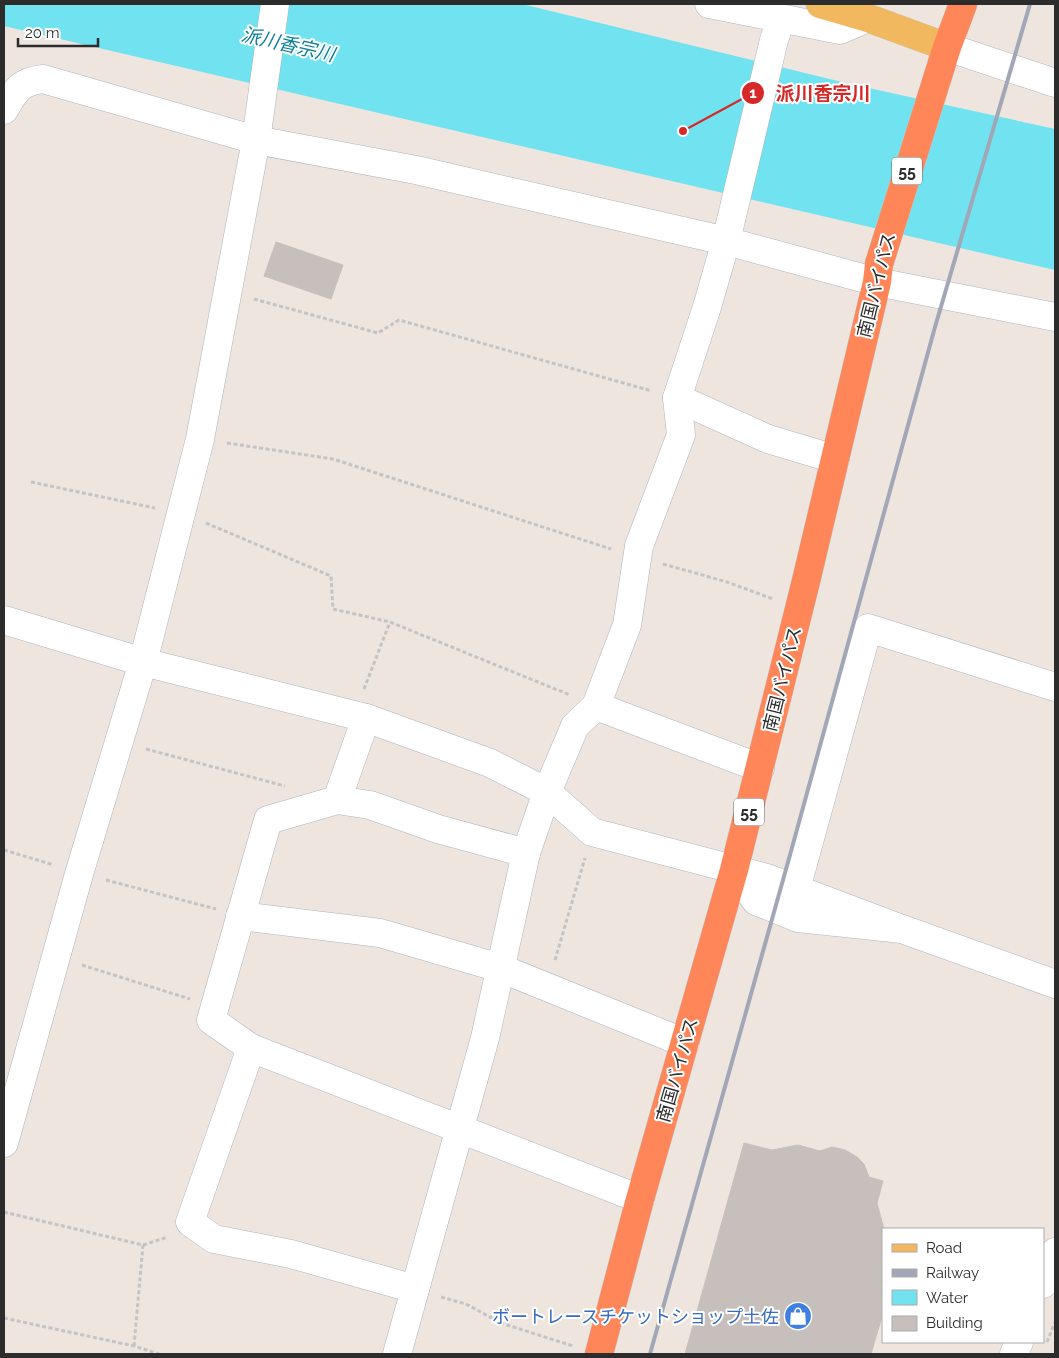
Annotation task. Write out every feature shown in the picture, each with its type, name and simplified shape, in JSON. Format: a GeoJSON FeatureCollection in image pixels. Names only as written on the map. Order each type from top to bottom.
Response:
{"type":"FeatureCollection","features":[{"type":"Feature","properties":{"kind":"highway","name":"南国バイパス"},"geometry":{"type":"LineString","coordinates":[[600,1354],[640,1199],[734,870],[800,608],[878,273],[937,79],[962,4]]}},
{"type":"Feature","properties":{"kind":"main road"},"geometry":{"type":"LineString","coordinates":[[820,4],[868,18],[947,47]]}},
{"type":"Feature","properties":{"kind":"street"},"geometry":{"type":"LineString","coordinates":[[4,1143],[79,874],[143,662],[200,439],[257,127],[275,4]]}},
{"type":"Feature","properties":{"kind":"street"},"geometry":{"type":"LineString","coordinates":[[709,4],[778,29],[840,30],[868,18]]}},
{"type":"Feature","properties":{"kind":"street"},"geometry":{"type":"LineString","coordinates":[[397,1354],[485,1038],[526,853],[547,792],[575,726],[596,706],[627,625],[639,546],[680,435],[677,398],[727,236],[778,29]]}},
{"type":"Feature","properties":{"kind":"street"},"geometry":{"type":"LineString","coordinates":[[947,47],[1055,83]]}},
{"type":"Feature","properties":{"kind":"street"},"geometry":{"type":"LineString","coordinates":[[4,110],[16,89],[29,81],[43,79],[257,127],[416,170],[727,236],[1055,317]]}},
{"type":"Feature","properties":{"kind":"street"},"geometry":{"type":"LineString","coordinates":[[677,398],[768,439],[835,459]]}},
{"type":"Feature","properties":{"kind":"street"},"geometry":{"type":"LineString","coordinates":[[4,620],[143,662],[360,716],[490,763],[547,792],[592,832],[767,878],[1055,984]]}},
{"type":"Feature","properties":{"kind":"street"},"geometry":{"type":"LineString","coordinates":[[796,889],[868,628],[1055,687]]}},
{"type":"Feature","properties":{"kind":"street"},"geometry":{"type":"LineString","coordinates":[[596,706],[760,768]]}},
{"type":"Feature","properties":{"kind":"street"},"geometry":{"type":"LineString","coordinates":[[337,800],[360,716]]}},
{"type":"Feature","properties":{"kind":"street"},"geometry":{"type":"LineString","coordinates":[[526,853],[438,829],[370,805],[337,800],[268,820],[211,1020],[251,1048],[640,1199]]}},
{"type":"Feature","properties":{"kind":"street"},"geometry":{"type":"LineString","coordinates":[[734,870],[756,901],[798,918],[902,929]]}},
{"type":"Feature","properties":{"kind":"street"},"geometry":{"type":"LineString","coordinates":[[240,916],[380,933],[500,968],[685,1043]]}},
{"type":"Feature","properties":{"kind":"street"},"geometry":{"type":"LineString","coordinates":[[251,1048],[190,1222],[214,1239],[291,1254],[415,1290]]}},
{"type":"Feature","properties":{"kind":"street"},"geometry":{"type":"LineString","coordinates":[[1044,1281],[1055,1252]]}},
{"type":"Feature","properties":{"kind":"street"},"geometry":{"type":"LineString","coordinates":[[1014,1354],[1033,1344]]}},
{"type":"Feature","properties":{"kind":"path"},"geometry":{"type":"LineString","coordinates":[[227,292],[378,333],[399,320],[677,398]]}},
{"type":"Feature","properties":{"kind":"path"},"geometry":{"type":"LineString","coordinates":[[200,439],[333,459],[638,557],[727,582],[800,608]]}},
{"type":"Feature","properties":{"kind":"path"},"geometry":{"type":"LineString","coordinates":[[31,482],[182,513],[331,576],[333,609],[390,622],[596,706]]}},
{"type":"Feature","properties":{"kind":"path"},"geometry":{"type":"LineString","coordinates":[[360,716],[390,622]]}},
{"type":"Feature","properties":{"kind":"path"},"geometry":{"type":"LineString","coordinates":[[119,741],[290,787]]}},
{"type":"Feature","properties":{"kind":"path"},"geometry":{"type":"LineString","coordinates":[[547,987],[592,832]]}},
{"type":"Feature","properties":{"kind":"path"},"geometry":{"type":"LineString","coordinates":[[4,850],[79,874],[240,916]]}},
{"type":"Feature","properties":{"kind":"path"},"geometry":{"type":"LineString","coordinates":[[56,957],[215,1006]]}},
{"type":"Feature","properties":{"kind":"path"},"geometry":{"type":"LineString","coordinates":[[4,1212],[143,1245],[198,1228]]}},
{"type":"Feature","properties":{"kind":"path"},"geometry":{"type":"LineString","coordinates":[[134,1346],[143,1245]]}},
{"type":"Feature","properties":{"kind":"path"},"geometry":{"type":"LineString","coordinates":[[415,1290],[466,1304],[501,1323],[600,1354]]}},
{"type":"Feature","properties":{"kind":"path"},"geometry":{"type":"LineString","coordinates":[[4,1318],[134,1346],[159,1354]]}},
{"type":"Feature","properties":{"kind":"path"},"geometry":{"type":"LineString","coordinates":[[1044,1333],[1055,1322]]}},
{"type":"Feature","properties":{"kind":"water"},"geometry":{"type":"Polygon","coordinates":[[[4,4],[522,4],[846,83],[1055,129],[1055,270],[4,26],[4,4]]]}},
{"type":"Feature","properties":{"kind":"building"},"geometry":{"type":"Polygon","coordinates":[[[276,242],[343,265],[331,299],[264,276],[276,242]]]}},
{"type":"Feature","properties":{"kind":"building"},"geometry":{"type":"Polygon","coordinates":[[[744,1143],[772,1150],[798,1145],[820,1151],[832,1147],[845,1150],[864,1164],[869,1177],[883,1181],[877,1203],[884,1228],[882,1228],[882,1316],[871,1354],[685,1354],[744,1143]]]}},
{"type":"Feature","properties":{"kind":"railway"},"geometry":{"type":"LineString","coordinates":[[650,1354],[935,327],[1030,4]]}},
{"type":"Feature","properties":{"kind":"place","name":"派川香宗川"},"geometry":{"type":"Point","coordinates":[683,131]}},
{"type":"Feature","properties":{"kind":"place","name":"ボートレースチケットショップ土佐"},"geometry":{"type":"Point","coordinates":[798,1316]}}]}
